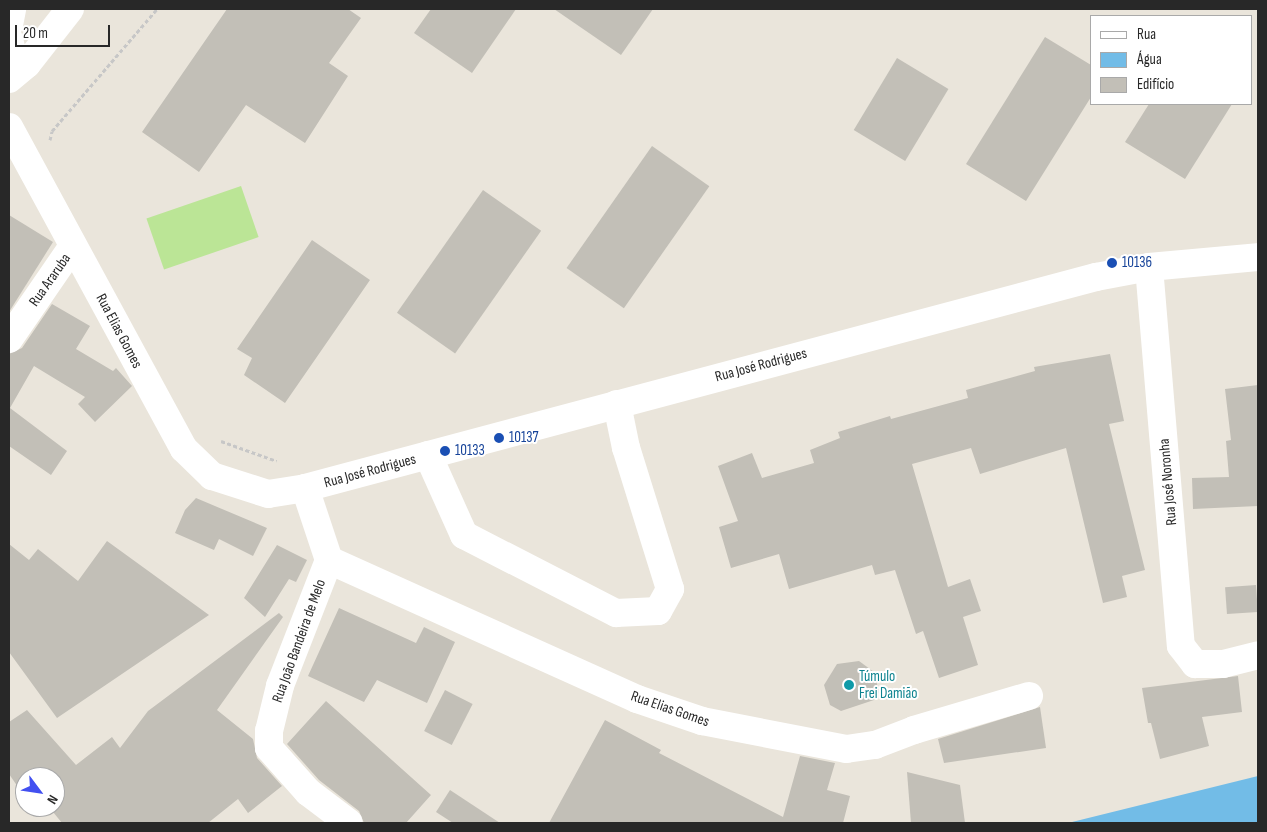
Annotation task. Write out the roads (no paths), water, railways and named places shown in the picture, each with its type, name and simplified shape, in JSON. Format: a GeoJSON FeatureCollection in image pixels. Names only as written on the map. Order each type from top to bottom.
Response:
{"type":"FeatureCollection","features":[{"type":"Feature","properties":{"kind":"street"},"geometry":{"type":"LineString","coordinates":[[9,25],[12,9]]}},
{"type":"Feature","properties":{"kind":"street"},"geometry":{"type":"LineString","coordinates":[[18,72],[70,9]]}},
{"type":"Feature","properties":{"kind":"street"},"geometry":{"type":"LineString","coordinates":[[9,39],[18,72]]}},
{"type":"Feature","properties":{"kind":"street","name":"Rua Elias Gomes"},"geometry":{"type":"LineString","coordinates":[[9,128],[184,449],[212,476],[268,494]]}},
{"type":"Feature","properties":{"kind":"street","name":"Rua Araruba"},"geometry":{"type":"LineString","coordinates":[[9,339],[73,246]]}},
{"type":"Feature","properties":{"kind":"street","name":"Rua José Rodrigues"},"geometry":{"type":"LineString","coordinates":[[268,494],[305,488],[971,308],[1149,267],[1258,257]]}},
{"type":"Feature","properties":{"kind":"street","name":"Rua José Noronha"},"geometry":{"type":"LineString","coordinates":[[1149,267],[1181,646],[1195,664],[1223,664],[1258,655]]}},
{"type":"Feature","properties":{"kind":"street"},"geometry":{"type":"LineString","coordinates":[[428,455],[464,535],[616,613],[658,611],[670,589],[626,448],[617,404]]}},
{"type":"Feature","properties":{"kind":"street","name":"Rua João Bandeira de Melo"},"geometry":{"type":"LineString","coordinates":[[305,488],[329,560],[280,686],[269,731],[269,748],[308,792],[349,823]]}},
{"type":"Feature","properties":{"kind":"street","name":"Rua Elias Gomes"},"geometry":{"type":"LineString","coordinates":[[329,560],[637,699],[702,722],[846,750],[875,745],[914,730],[1029,696]]}},
{"type":"Feature","properties":{"kind":"water"},"geometry":{"type":"Polygon","coordinates":[[[1258,776],[1258,823],[1068,823],[1258,776]]]}},
{"type":"Feature","properties":{"kind":"place","name":"10136"},"geometry":{"type":"Point","coordinates":[1112,263]}},
{"type":"Feature","properties":{"kind":"place","name":"10137"},"geometry":{"type":"Point","coordinates":[499,438]}},
{"type":"Feature","properties":{"kind":"place","name":"10133"},"geometry":{"type":"Point","coordinates":[445,451]}},
{"type":"Feature","properties":{"kind":"place","name":"Túmulo Frei Damião"},"geometry":{"type":"Point","coordinates":[849,685]}}]}
